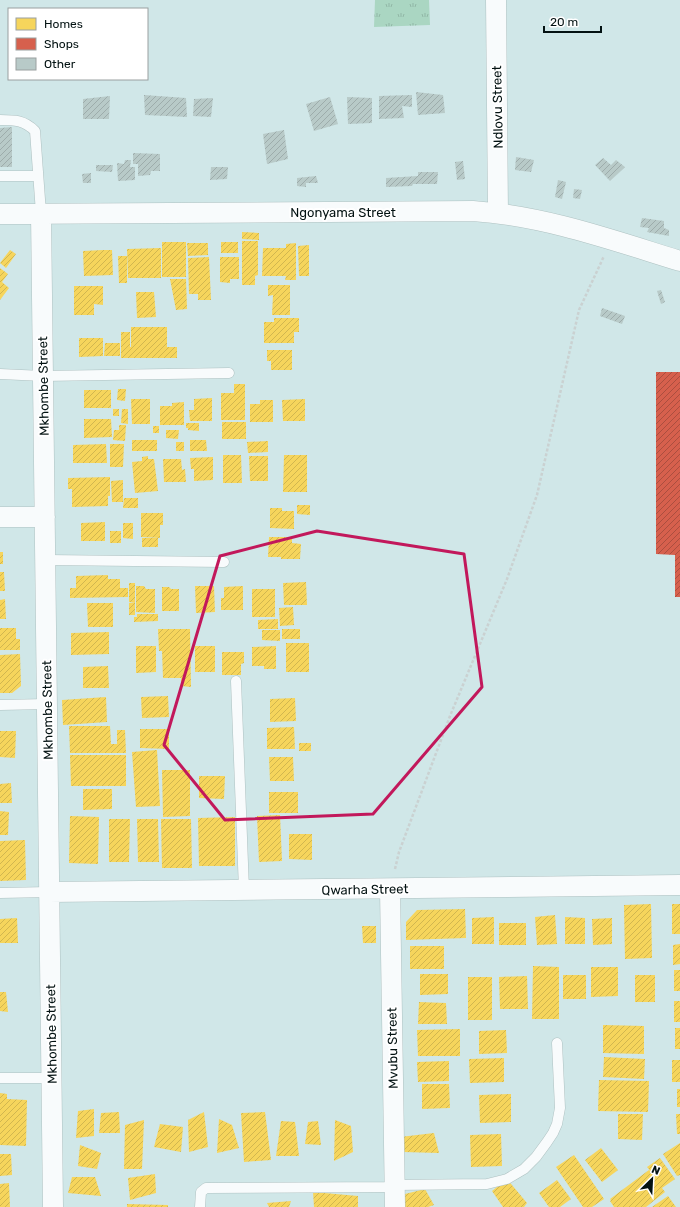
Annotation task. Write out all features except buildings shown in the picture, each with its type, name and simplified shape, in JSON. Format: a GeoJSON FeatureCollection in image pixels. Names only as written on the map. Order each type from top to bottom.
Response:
{"type":"FeatureCollection","features":[{"type":"Feature","properties":{"kind":"street","name":"Ndlovu Street"},"geometry":{"type":"LineString","coordinates":[[496,0],[498,213]]}},
{"type":"Feature","properties":{"kind":"street","name":"Ngonyama Street"},"geometry":{"type":"LineString","coordinates":[[0,214],[473,211],[528,218],[611,239],[680,261]]}},
{"type":"Feature","properties":{"kind":"street","name":"Mkhombe Street"},"geometry":{"type":"LineString","coordinates":[[41,213],[53,1207]]}},
{"type":"Feature","properties":{"kind":"street"},"geometry":{"type":"LineString","coordinates":[[0,517],[45,517]]}},
{"type":"Feature","properties":{"kind":"street","name":"Qwarha Street"},"geometry":{"type":"LineString","coordinates":[[49,892],[680,885]]}},
{"type":"Feature","properties":{"kind":"street","name":"Mvubu Street"},"geometry":{"type":"LineString","coordinates":[[390,889],[395,1207]]}},
{"type":"Feature","properties":{"kind":"lane"},"geometry":{"type":"LineString","coordinates":[[0,120],[13,120],[28,124],[35,131],[41,213]]}},
{"type":"Feature","properties":{"kind":"lane"},"geometry":{"type":"LineString","coordinates":[[0,176],[38,176]]}},
{"type":"Feature","properties":{"kind":"lane"},"geometry":{"type":"LineString","coordinates":[[0,374],[43,376],[229,373]]}},
{"type":"Feature","properties":{"kind":"lane"},"geometry":{"type":"LineString","coordinates":[[46,560],[224,562]]}},
{"type":"Feature","properties":{"kind":"lane"},"geometry":{"type":"LineString","coordinates":[[236,681],[244,890]]}},
{"type":"Feature","properties":{"kind":"lane"},"geometry":{"type":"LineString","coordinates":[[0,705],[47,704]]}},
{"type":"Feature","properties":{"kind":"lane"},"geometry":{"type":"LineString","coordinates":[[0,893],[49,892]]}},
{"type":"Feature","properties":{"kind":"lane"},"geometry":{"type":"LineString","coordinates":[[200,1207],[201,1192],[206,1188],[487,1184],[507,1179],[524,1170],[536,1157],[553,1133],[557,1124],[560,1108],[557,1043]]}},
{"type":"Feature","properties":{"kind":"lane"},"geometry":{"type":"LineString","coordinates":[[0,1078],[51,1078]]}},
{"type":"Feature","properties":{"kind":"path"},"geometry":{"type":"LineString","coordinates":[[390,889],[399,852],[450,716],[507,579],[537,495],[578,310],[595,278],[611,239]]}},
{"type":"Feature","properties":{"kind":"highlighted area"},"geometry":{"type":"Polygon","coordinates":[[[317,531],[464,554],[482,687],[373,814],[225,820],[164,745],[220,556],[317,531]]]}},
{"type":"Feature","properties":{"kind":"green space"},"geometry":{"type":"Polygon","coordinates":[[[375,0],[429,0],[430,25],[374,27],[375,0]]]}}]}
